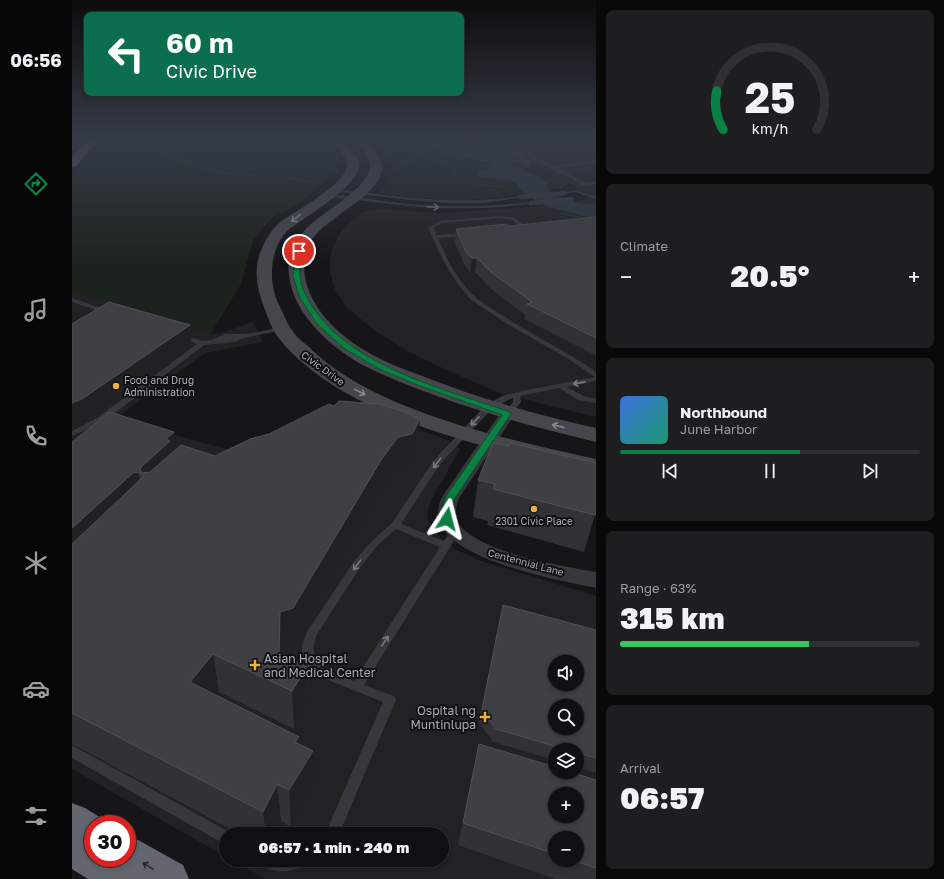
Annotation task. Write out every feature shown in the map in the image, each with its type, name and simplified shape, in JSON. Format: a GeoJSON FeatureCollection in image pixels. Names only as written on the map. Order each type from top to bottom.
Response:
{"type":"FeatureCollection","features":[{"type":"Feature","properties":{"kind":"highway"},"geometry":{"type":"LineString","coordinates":[[72,821],[84,828]]}},
{"type":"Feature","properties":{"kind":"highway"},"geometry":{"type":"LineString","coordinates":[[72,847],[123,879]]}},
{"type":"Feature","properties":{"kind":"highway"},"geometry":{"type":"LineString","coordinates":[[136,859],[169,879]]}},
{"type":"Feature","properties":{"kind":"main road","name":"Civic Drive"},"geometry":{"type":"LineString","coordinates":[[342,182],[328,190],[274,236],[267,253],[264,279],[270,307],[281,329],[302,354],[342,382],[383,407],[462,434],[596,466]]}},
{"type":"Feature","properties":{"kind":"main road"},"geometry":{"type":"LineString","coordinates":[[371,182],[356,196],[321,221],[304,239],[299,251],[296,276],[303,298],[320,324],[347,347],[382,367],[430,387],[503,406],[596,435]]}},
{"type":"Feature","properties":{"kind":"street"},"geometry":{"type":"LineString","coordinates":[[450,538],[447,519],[449,502],[488,441],[503,406]]}},
{"type":"Feature","properties":{"kind":"street","name":"Centennial Lane"},"geometry":{"type":"LineString","coordinates":[[450,538],[503,559],[596,580]]}},
{"type":"Feature","properties":{"kind":"lane"},"geometry":{"type":"LineString","coordinates":[[575,191],[574,188],[577,185],[584,183],[596,183]]}},
{"type":"Feature","properties":{"kind":"lane"},"geometry":{"type":"LineString","coordinates":[[328,190],[422,207],[457,208],[492,207],[572,199],[586,196]]}},
{"type":"Feature","properties":{"kind":"lane"},"geometry":{"type":"LineString","coordinates":[[328,190],[356,196],[456,202],[486,202],[575,191],[586,196],[596,198]]}},
{"type":"Feature","properties":{"kind":"lane"},"geometry":{"type":"LineString","coordinates":[[505,230],[521,229],[522,226],[513,218],[502,217],[440,222],[431,228],[439,251],[449,267],[470,294],[484,306],[515,327],[582,364],[596,375]]}},
{"type":"Feature","properties":{"kind":"lane"},"geometry":{"type":"LineString","coordinates":[[434,237],[474,233]]}},
{"type":"Feature","properties":{"kind":"lane"},"geometry":{"type":"LineString","coordinates":[[72,300],[115,314]]}},
{"type":"Feature","properties":{"kind":"lane"},"geometry":{"type":"LineString","coordinates":[[173,333],[202,343],[215,341],[224,342],[235,340],[242,336],[281,329]]}},
{"type":"Feature","properties":{"kind":"lane"},"geometry":{"type":"LineString","coordinates":[[72,434],[100,420],[202,343]]}},
{"type":"Feature","properties":{"kind":"lane"},"geometry":{"type":"LineString","coordinates":[[335,827],[390,700],[320,672],[312,665],[308,655],[308,645],[311,635],[358,563],[376,542],[395,525],[437,462],[462,434],[503,406],[537,390],[596,379]]}},
{"type":"Feature","properties":{"kind":"lane"},"geometry":{"type":"LineString","coordinates":[[561,386],[581,398],[596,401]]}},
{"type":"Feature","properties":{"kind":"lane"},"geometry":{"type":"LineString","coordinates":[[357,686],[450,538],[395,525]]}},
{"type":"Feature","properties":{"kind":"lane"},"geometry":{"type":"LineString","coordinates":[[72,752],[219,834]]}},
{"type":"Feature","properties":{"kind":"path"},"geometry":{"type":"LineString","coordinates":[[305,182],[328,190]]}},
{"type":"Feature","properties":{"kind":"shaded area"},"geometry":{"type":"Polygon","coordinates":[[[72,182],[324,182],[298,204],[270,219],[253,241],[241,284],[210,335],[170,318],[72,291],[72,182]]]}},
{"type":"Feature","properties":{"kind":"shaded area"},"geometry":{"type":"Polygon","coordinates":[[[387,182],[568,182],[562,189],[461,200],[421,198],[377,193],[387,182]]]}},
{"type":"Feature","properties":{"kind":"shaded area"},"geometry":{"type":"Polygon","coordinates":[[[514,182],[546,182],[548,183],[547,188],[563,199],[596,205],[596,221],[581,215],[546,206],[530,197],[520,189],[514,182]]]}},
{"type":"Feature","properties":{"kind":"shaded area"},"geometry":{"type":"Polygon","coordinates":[[[568,182],[596,182],[596,417],[502,394],[411,353],[377,332],[347,308],[335,290],[330,272],[330,257],[334,245],[342,230],[361,213],[377,209],[438,213],[535,207],[587,199],[568,182]]]}},
{"type":"Feature","properties":{"kind":"shaded area","name":"Asian Hospital and Medical Center"},"geometry":{"type":"Polygon","coordinates":[[[72,291],[170,318],[210,335],[253,322],[263,342],[205,353],[115,418],[250,456],[406,425],[447,440],[460,449],[430,502],[427,518],[438,535],[455,549],[481,561],[596,596],[596,879],[265,879],[244,867],[449,867],[449,827],[219,827],[219,853],[72,769],[72,291]]]}},
{"type":"Feature","properties":{"kind":"building"},"geometry":{"type":"Polygon","coordinates":[[[596,217],[596,338],[527,304],[532,302],[492,273],[477,258],[472,258],[466,252],[456,229],[507,224],[509,226],[596,217]]]}},
{"type":"Feature","properties":{"kind":"building"},"geometry":{"type":"Polygon","coordinates":[[[109,302],[190,325],[82,399],[72,403],[72,324],[109,302]]]}},
{"type":"Feature","properties":{"kind":"building"},"geometry":{"type":"Polygon","coordinates":[[[339,401],[379,404],[405,412],[420,419],[412,434],[398,437],[381,460],[293,608],[280,612],[279,653],[307,667],[292,691],[213,654],[190,682],[299,737],[295,742],[313,751],[289,790],[277,784],[263,812],[72,713],[72,544],[144,476],[138,472],[133,473],[72,528],[72,442],[110,412],[174,432],[166,439],[170,441],[141,467],[140,470],[143,473],[150,472],[181,445],[215,456],[250,439],[269,434],[329,404],[334,406],[339,401]]]}},
{"type":"Feature","properties":{"kind":"building"},"geometry":{"type":"Polygon","coordinates":[[[493,443],[509,446],[510,443],[596,463],[595,515],[493,489],[495,484],[478,480],[493,443]]]}},
{"type":"Feature","properties":{"kind":"building"},"geometry":{"type":"Polygon","coordinates":[[[503,605],[596,630],[596,758],[584,755],[584,743],[548,744],[496,729],[482,709],[503,605]]]}},
{"type":"Feature","properties":{"kind":"building"},"geometry":{"type":"Polygon","coordinates":[[[479,744],[548,765],[548,779],[584,779],[584,776],[596,780],[596,868],[584,864],[584,831],[548,831],[548,852],[463,823],[479,744]]]}},
{"type":"Feature","properties":{"kind":"place","name":"Food and Drug Administration"},"geometry":{"type":"Point","coordinates":[116,386]}},
{"type":"Feature","properties":{"kind":"place","name":"2301 Civic Place"},"geometry":{"type":"Point","coordinates":[534,509]}},
{"type":"Feature","properties":{"kind":"place","name":"Asian Hospital and Medical Center"},"geometry":{"type":"Point","coordinates":[255,665]}},
{"type":"Feature","properties":{"kind":"place","name":"Ospital ng Muntinlupa"},"geometry":{"type":"Point","coordinates":[485,717]}},
{"type":"Feature","properties":{"kind":"route"},"geometry":{"type":"LineString","coordinates":[[299,251],[296,276],[303,298],[320,324],[347,347],[382,367],[430,387],[507,414],[450,498],[446,513],[447,519]]}}]}
